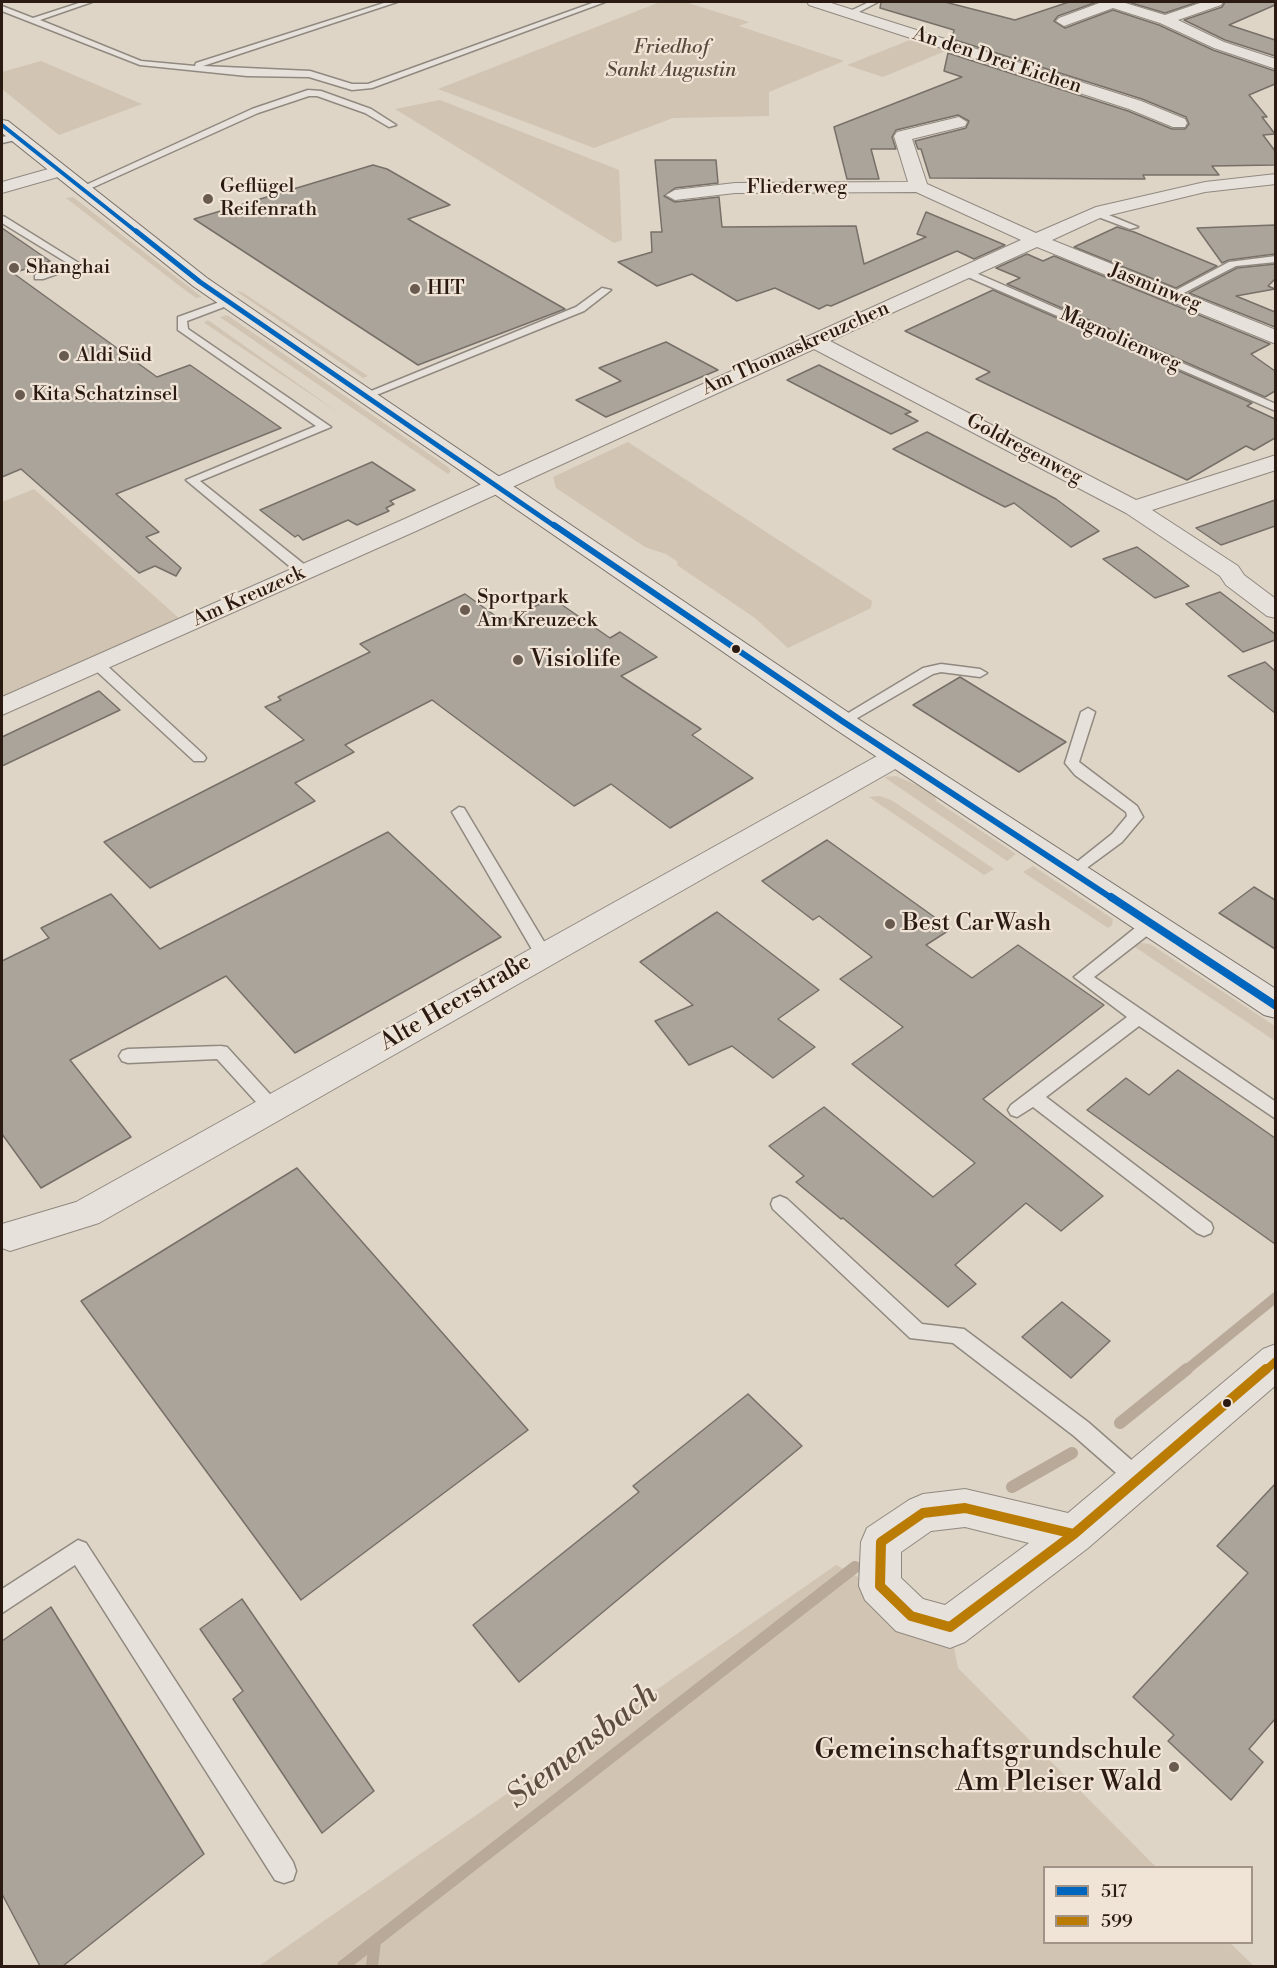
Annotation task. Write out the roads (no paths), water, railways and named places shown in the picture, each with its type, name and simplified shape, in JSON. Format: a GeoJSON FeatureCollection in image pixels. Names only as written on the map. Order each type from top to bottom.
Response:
{"type":"FeatureCollection","features":[{"type":"Feature","properties":{"kind":"street","name":"An den Drei Eichen"},"geometry":{"type":"LineString","coordinates":[[814,2],[1136,105],[1179,123]]}},
{"type":"Feature","properties":{"kind":"street"},"geometry":{"type":"LineString","coordinates":[[1064,21],[1112,2],[1165,20],[1219,45],[1275,64]]}},
{"type":"Feature","properties":{"kind":"street"},"geometry":{"type":"LineString","coordinates":[[1165,20],[1216,2]]}},
{"type":"Feature","properties":{"kind":"street"},"geometry":{"type":"LineString","coordinates":[[919,187],[903,136],[959,122]]}},
{"type":"Feature","properties":{"kind":"street"},"geometry":{"type":"LineString","coordinates":[[2,125],[9,139],[59,171],[228,302],[842,721],[1275,1006]]}},
{"type":"Feature","properties":{"kind":"street"},"geometry":{"type":"LineString","coordinates":[[2,188],[59,171]]}},
{"type":"Feature","properties":{"kind":"street","name":"Am Thomaskreuzchen"},"geometry":{"type":"LineString","coordinates":[[496,485],[1034,239],[1096,213],[1205,187],[1275,179]]}},
{"type":"Feature","properties":{"kind":"street","name":"Fliederweg"},"geometry":{"type":"LineString","coordinates":[[675,195],[735,188],[919,187],[1034,239]]}},
{"type":"Feature","properties":{"kind":"street","name":"Jasminweg"},"geometry":{"type":"LineString","coordinates":[[1034,239],[1275,338]]}},
{"type":"Feature","properties":{"kind":"street","name":"Goldregenweg"},"geometry":{"type":"LineString","coordinates":[[813,340],[1134,508],[1229,571],[1235,580],[1275,611]]}},
{"type":"Feature","properties":{"kind":"street"},"geometry":{"type":"LineString","coordinates":[[1134,508],[1275,462]]}},
{"type":"Feature","properties":{"kind":"street","name":"Am Kreuzeck"},"geometry":{"type":"LineString","coordinates":[[2,707],[496,485]]}},
{"type":"Feature","properties":{"kind":"street","name":"Alte Heerstraße"},"geometry":{"type":"LineString","coordinates":[[10,1236],[86,1213],[896,757]]}},
{"type":"Feature","properties":{"kind":"street"},"geometry":{"type":"LineString","coordinates":[[1074,1534],[1275,1361]]}},
{"type":"Feature","properties":{"kind":"lane"},"geometry":{"type":"LineString","coordinates":[[34,20],[88,2]]}},
{"type":"Feature","properties":{"kind":"lane"},"geometry":{"type":"LineString","coordinates":[[192,68],[393,2]]}},
{"type":"Feature","properties":{"kind":"lane"},"geometry":{"type":"LineString","coordinates":[[2,8],[140,63],[247,73],[310,74],[352,87],[369,86],[601,2]]}},
{"type":"Feature","properties":{"kind":"lane"},"geometry":{"type":"LineString","coordinates":[[850,13],[874,2]]}},
{"type":"Feature","properties":{"kind":"lane"},"geometry":{"type":"LineString","coordinates":[[82,189],[255,111],[308,93],[318,93],[368,111],[392,125]]}},
{"type":"Feature","properties":{"kind":"lane"},"geometry":{"type":"LineString","coordinates":[[82,189],[110,181],[277,107]]}},
{"type":"Feature","properties":{"kind":"lane"},"geometry":{"type":"LineString","coordinates":[[1096,213],[1133,227]]}},
{"type":"Feature","properties":{"kind":"lane"},"geometry":{"type":"LineString","coordinates":[[2,219],[78,265],[39,278]]}},
{"type":"Feature","properties":{"kind":"lane"},"geometry":{"type":"LineString","coordinates":[[1172,295],[1233,264],[1275,259]]}},
{"type":"Feature","properties":{"kind":"lane","name":"Magnolienweg"},"geometry":{"type":"LineString","coordinates":[[965,272],[1275,408]]}},
{"type":"Feature","properties":{"kind":"lane"},"geometry":{"type":"LineString","coordinates":[[365,396],[580,309],[606,290]]}},
{"type":"Feature","properties":{"kind":"lane"},"geometry":{"type":"LineString","coordinates":[[228,302],[182,319],[183,330],[325,428],[192,480],[305,572]]}},
{"type":"Feature","properties":{"kind":"lane"},"geometry":{"type":"LineString","coordinates":[[97,664],[200,758]]}},
{"type":"Feature","properties":{"kind":"lane"},"geometry":{"type":"LineString","coordinates":[[842,721],[928,671],[941,668],[980,673]]}},
{"type":"Feature","properties":{"kind":"lane"},"geometry":{"type":"LineString","coordinates":[[1073,873],[1117,838],[1135,817],[1132,809],[1071,763],[1088,712]]}},
{"type":"Feature","properties":{"kind":"lane"},"geometry":{"type":"LineString","coordinates":[[459,812],[543,954]]}},
{"type":"Feature","properties":{"kind":"lane"},"geometry":{"type":"LineString","coordinates":[[1151,924],[1082,976],[1275,1112]]}},
{"type":"Feature","properties":{"kind":"lane"},"geometry":{"type":"LineString","coordinates":[[1017,1110],[1139,1017]]}},
{"type":"Feature","properties":{"kind":"lane"},"geometry":{"type":"LineString","coordinates":[[128,1056],[220,1052],[272,1108]]}},
{"type":"Feature","properties":{"kind":"lane"},"geometry":{"type":"LineString","coordinates":[[1034,1098],[1204,1228]]}},
{"type":"Feature","properties":{"kind":"lane"},"geometry":{"type":"LineString","coordinates":[[780,1204],[917,1332],[957,1335],[1081,1429],[1138,1479]]}},
{"type":"Feature","properties":{"kind":"lane"},"geometry":{"type":"LineString","coordinates":[[2,1602],[78,1550],[284,1871]]}},
{"type":"Feature","properties":{"kind":"waterway","name":"Siemensbach"},"geometry":{"type":"LineString","coordinates":[[1185,1371],[1276,1297]]}},
{"type":"Feature","properties":{"kind":"waterway","name":"Siemensbach"},"geometry":{"type":"LineString","coordinates":[[1120,1423],[1187,1369]]}},
{"type":"Feature","properties":{"kind":"waterway","name":"Siemensbach"},"geometry":{"type":"LineString","coordinates":[[1012,1487],[1072,1453]]}},
{"type":"Feature","properties":{"kind":"waterway","name":"Siemensbach"},"geometry":{"type":"LineString","coordinates":[[375,1941],[855,1567]]}},
{"type":"Feature","properties":{"kind":"waterway","name":"Siemensbach"},"geometry":{"type":"LineString","coordinates":[[343,1966],[375,1941]]}},
{"type":"Feature","properties":{"kind":"waterway"},"geometry":{"type":"LineString","coordinates":[[372,1966],[375,1941]]}},
{"type":"Feature","properties":{"kind":"place","name":"Geflügel Reifenrath"},"geometry":{"type":"Point","coordinates":[208,199]}},
{"type":"Feature","properties":{"kind":"place","name":"Shanghai"},"geometry":{"type":"Point","coordinates":[14,268]}},
{"type":"Feature","properties":{"kind":"place","name":"HIT"},"geometry":{"type":"Point","coordinates":[415,289]}},
{"type":"Feature","properties":{"kind":"place","name":"Aldi Süd"},"geometry":{"type":"Point","coordinates":[64,356]}},
{"type":"Feature","properties":{"kind":"place","name":"Kita Schatzinsel"},"geometry":{"type":"Point","coordinates":[20,395]}},
{"type":"Feature","properties":{"kind":"place","name":"Sportpark Am Kreuzeck"},"geometry":{"type":"Point","coordinates":[465,610]}},
{"type":"Feature","properties":{"kind":"place","name":"Visiolife"},"geometry":{"type":"Point","coordinates":[518,660]}},
{"type":"Feature","properties":{"kind":"place","name":"Best CarWash"},"geometry":{"type":"Point","coordinates":[890,924]}},
{"type":"Feature","properties":{"kind":"place","name":"Gemeinschaftsgrundschule Am Pleiser Wald"},"geometry":{"type":"Point","coordinates":[1174,1767]}},
{"type":"Feature","properties":{"kind":"park label","name":"Friedhof Sankt Augustin"},"geometry":{"type":"Point","coordinates":[671,60]}}]}
